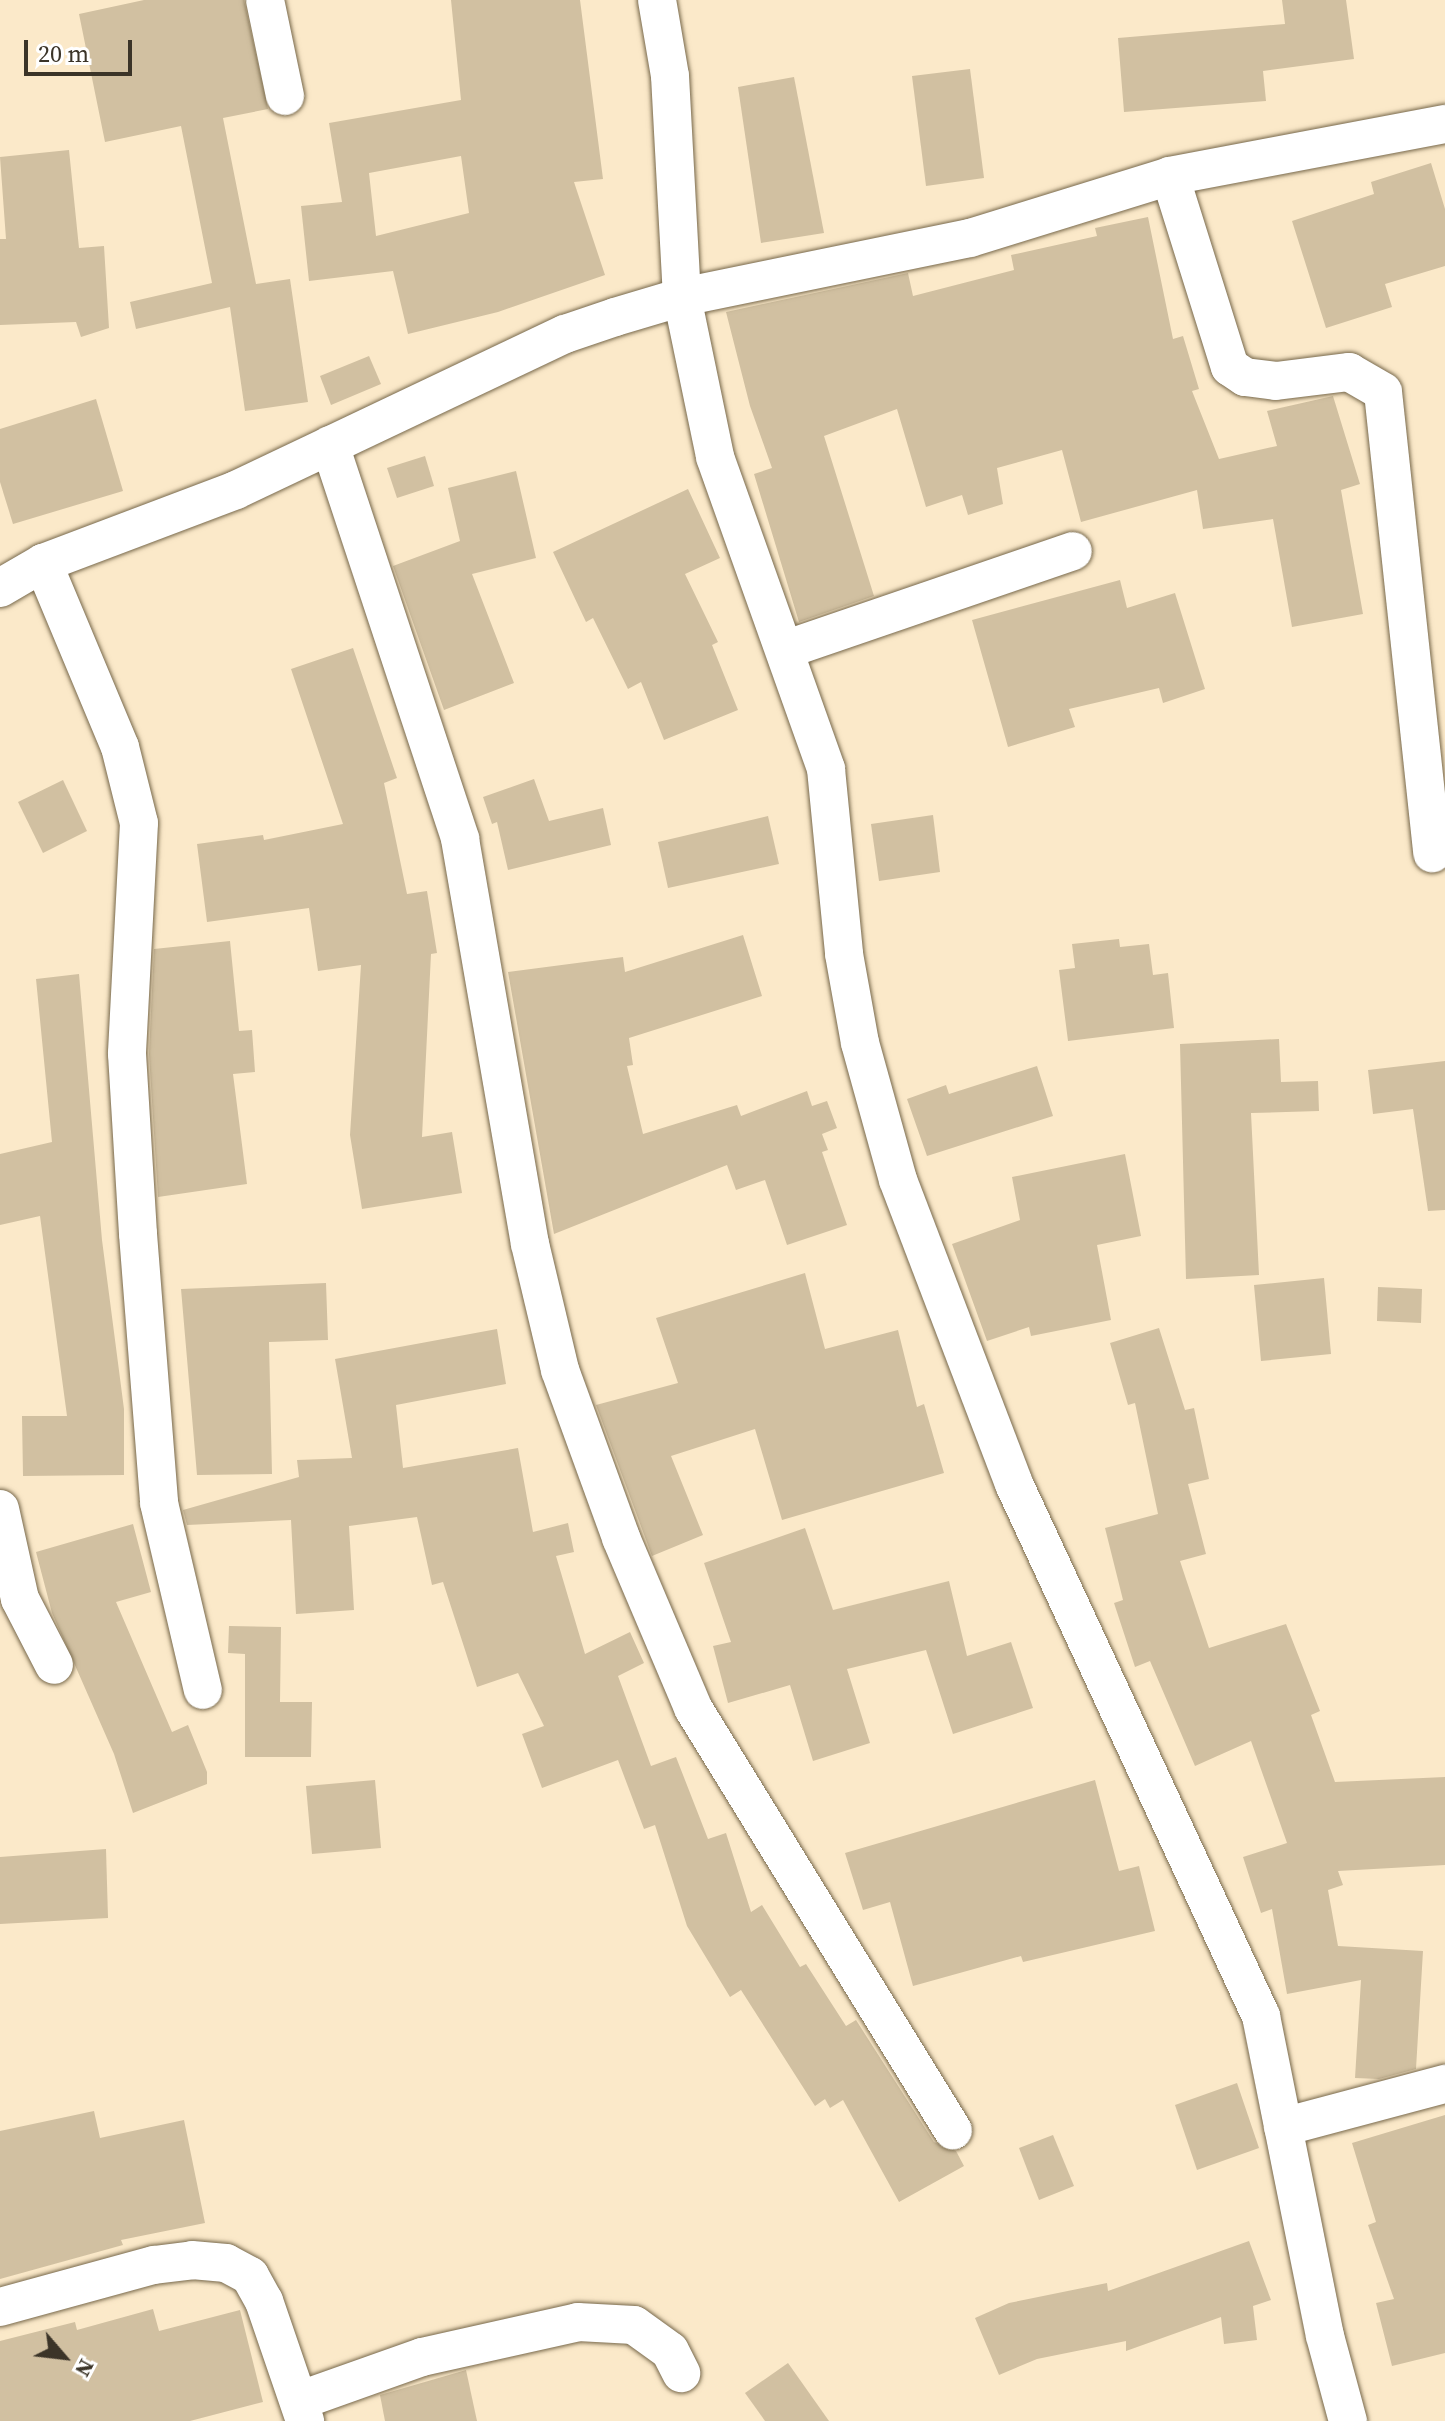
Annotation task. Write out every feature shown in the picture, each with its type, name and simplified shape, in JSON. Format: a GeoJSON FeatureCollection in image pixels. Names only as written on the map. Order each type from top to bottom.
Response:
{"type":"FeatureCollection","features":[{"type":"Feature","properties":{"kind":"street"},"geometry":{"type":"LineString","coordinates":[[265,0],[285,96]]}},
{"type":"Feature","properties":{"kind":"street"},"geometry":{"type":"LineString","coordinates":[[657,0],[670,76],[682,297],[715,457],[787,649],[826,769],[844,954],[860,1043],[898,1180],[1014,1484],[1238,1957],[1261,2016],[1325,2336],[1348,2421]]}},
{"type":"Feature","properties":{"kind":"street"},"geometry":{"type":"LineString","coordinates":[[0,588],[43,563],[236,490],[565,334],[682,297],[970,238],[1170,176],[1445,124]]}},
{"type":"Feature","properties":{"kind":"street"},"geometry":{"type":"LineString","coordinates":[[1170,176],[1230,367],[1245,377],[1276,381],[1349,372],[1383,392],[1432,853]]}},
{"type":"Feature","properties":{"kind":"street"},"geometry":{"type":"LineString","coordinates":[[330,445],[460,839],[530,1244],[560,1370],[616,1524],[693,1708],[953,2130]]}},
{"type":"Feature","properties":{"kind":"street"},"geometry":{"type":"LineString","coordinates":[[787,649],[1073,551]]}},
{"type":"Feature","properties":{"kind":"street"},"geometry":{"type":"LineString","coordinates":[[43,563],[120,747],[139,823],[127,1054],[138,1234],[159,1503],[203,1690]]}},
{"type":"Feature","properties":{"kind":"street"},"geometry":{"type":"LineString","coordinates":[[0,1509],[20,1599],[54,1665]]}},
{"type":"Feature","properties":{"kind":"street"},"geometry":{"type":"LineString","coordinates":[[1283,2127],[1445,2084]]}},
{"type":"Feature","properties":{"kind":"street"},"geometry":{"type":"LineString","coordinates":[[0,2307],[154,2265],[192,2260],[226,2263],[250,2276],[264,2301],[303,2410],[422,2357],[591,2321],[634,2325],[655,2337],[681,2373]]}},
{"type":"Feature","properties":{"kind":"building"},"geometry":{"type":"Polygon","coordinates":[[[144,0],[244,0],[268,109],[223,118],[256,284],[290,279],[308,402],[245,411],[230,307],[136,329],[130,302],[212,283],[181,126],[105,142],[79,14],[144,0]]]}},
{"type":"Feature","properties":{"kind":"building"},"geometry":{"type":"Polygon","coordinates":[[[451,0],[580,0],[603,179],[574,182],[605,275],[498,312],[408,334],[393,271],[309,281],[301,206],[342,202],[329,123],[461,100],[451,0]],[[461,156],[369,173],[376,236],[469,213],[461,156]]]}},
{"type":"Feature","properties":{"kind":"building"},"geometry":{"type":"Polygon","coordinates":[[[1282,0],[1346,0],[1354,59],[1263,71],[1266,101],[1124,112],[1118,38],[1285,24],[1282,0]]]}},
{"type":"Feature","properties":{"kind":"building"},"geometry":{"type":"Polygon","coordinates":[[[970,69],[984,178],[926,186],[912,76],[970,69]]]}},
{"type":"Feature","properties":{"kind":"building"},"geometry":{"type":"Polygon","coordinates":[[[794,77],[824,233],[761,243],[738,87],[794,77]]]}},
{"type":"Feature","properties":{"kind":"building"},"geometry":{"type":"Polygon","coordinates":[[[69,150],[79,248],[104,246],[109,328],[81,337],[76,322],[0,325],[0,239],[6,239],[0,157],[69,150]]]}},
{"type":"Feature","properties":{"kind":"building"},"geometry":{"type":"Polygon","coordinates":[[[1431,163],[1445,209],[1445,266],[1385,284],[1392,307],[1326,328],[1292,221],[1374,194],[1371,182],[1431,163]]]}},
{"type":"Feature","properties":{"kind":"building"},"geometry":{"type":"Polygon","coordinates":[[[1148,217],[1173,339],[1183,336],[1199,389],[1192,391],[1219,459],[1277,446],[1267,411],[1333,396],[1360,484],[1341,490],[1363,614],[1292,627],[1273,519],[1203,529],[1197,490],[1081,522],[1062,450],[997,468],[1003,504],[968,515],[962,495],[926,507],[897,409],[824,436],[874,596],[799,622],[754,474],[772,468],[750,406],[726,312],[908,273],[913,296],[1014,270],[1011,255],[1097,236],[1095,228],[1148,217]]]}},
{"type":"Feature","properties":{"kind":"building"},"geometry":{"type":"Polygon","coordinates":[[[369,356],[381,384],[331,405],[320,376],[369,356]]]}},
{"type":"Feature","properties":{"kind":"building"},"geometry":{"type":"Polygon","coordinates":[[[96,399],[123,491],[13,524],[0,482],[0,429],[96,399]]]}},
{"type":"Feature","properties":{"kind":"building"},"geometry":{"type":"Polygon","coordinates":[[[425,456],[434,486],[397,498],[387,468],[425,456]]]}},
{"type":"Feature","properties":{"kind":"building"},"geometry":{"type":"Polygon","coordinates":[[[516,471],[536,558],[472,574],[514,683],[444,710],[393,566],[460,541],[448,488],[516,471]]]}},
{"type":"Feature","properties":{"kind":"building"},"geometry":{"type":"Polygon","coordinates":[[[688,489],[720,558],[685,574],[718,642],[712,645],[738,710],[664,740],[641,682],[628,689],[593,618],[586,622],[553,552],[688,489]]]}},
{"type":"Feature","properties":{"kind":"building"},"geometry":{"type":"Polygon","coordinates":[[[1120,580],[1127,608],[1175,593],[1205,689],[1163,703],[1159,688],[1069,709],[1075,727],[1008,747],[972,620],[1120,580]]]}},
{"type":"Feature","properties":{"kind":"building"},"geometry":{"type":"Polygon","coordinates":[[[353,648],[397,778],[384,783],[407,894],[427,891],[437,953],[431,954],[422,1137],[452,1132],[462,1193],[362,1209],[350,1135],[361,965],[318,971],[309,908],[207,922],[197,844],[263,835],[264,840],[343,824],[291,669],[353,648]]]}},
{"type":"Feature","properties":{"kind":"building"},"geometry":{"type":"Polygon","coordinates":[[[534,779],[549,821],[603,808],[611,845],[508,870],[497,822],[492,824],[483,797],[534,779]]]}},
{"type":"Feature","properties":{"kind":"building"},"geometry":{"type":"Polygon","coordinates":[[[63,780],[87,831],[43,853],[18,802],[63,780]]]}},
{"type":"Feature","properties":{"kind":"building"},"geometry":{"type":"Polygon","coordinates":[[[933,815],[940,872],[879,881],[871,824],[933,815]]]}},
{"type":"Feature","properties":{"kind":"building"},"geometry":{"type":"Polygon","coordinates":[[[768,816],[779,864],[668,888],[658,842],[768,816]]]}},
{"type":"Feature","properties":{"kind":"building"},"geometry":{"type":"Polygon","coordinates":[[[743,935],[762,996],[629,1038],[633,1065],[627,1066],[643,1134],[737,1105],[741,1116],[807,1091],[812,1106],[827,1101],[837,1128],[822,1134],[828,1150],[822,1152],[847,1225],[787,1245],[765,1180],[736,1190],[727,1165],[554,1234],[508,972],[623,957],[625,972],[743,935]]]}},
{"type":"Feature","properties":{"kind":"building"},"geometry":{"type":"Polygon","coordinates":[[[1119,939],[1120,947],[1149,944],[1153,975],[1168,973],[1174,1028],[1068,1041],[1059,970],[1075,968],[1072,944],[1119,939]]]}},
{"type":"Feature","properties":{"kind":"building"},"geometry":{"type":"Polygon","coordinates":[[[230,941],[239,1031],[252,1030],[255,1072],[233,1074],[247,1184],[158,1197],[149,1054],[154,949],[230,941]]]}},
{"type":"Feature","properties":{"kind":"building"},"geometry":{"type":"Polygon","coordinates":[[[79,974],[102,1240],[124,1409],[124,1475],[23,1476],[22,1416],[67,1416],[40,1216],[0,1225],[0,1154],[52,1142],[36,979],[79,974]]]}},
{"type":"Feature","properties":{"kind":"building"},"geometry":{"type":"Polygon","coordinates":[[[1279,1039],[1281,1082],[1318,1081],[1319,1111],[1251,1113],[1259,1275],[1186,1279],[1180,1044],[1279,1039]]]}},
{"type":"Feature","properties":{"kind":"building"},"geometry":{"type":"Polygon","coordinates":[[[1445,1061],[1445,1210],[1428,1211],[1413,1109],[1373,1114],[1368,1070],[1445,1061]]]}},
{"type":"Feature","properties":{"kind":"building"},"geometry":{"type":"Polygon","coordinates":[[[1037,1066],[1053,1116],[927,1156],[907,1099],[946,1085],[949,1094],[1037,1066]]]}},
{"type":"Feature","properties":{"kind":"building"},"geometry":{"type":"Polygon","coordinates":[[[1125,1154],[1141,1236],[1097,1245],[1111,1320],[1031,1336],[1029,1327],[987,1341],[952,1244],[1020,1220],[1012,1177],[1125,1154]]]}},
{"type":"Feature","properties":{"kind":"building"},"geometry":{"type":"Polygon","coordinates":[[[805,1273],[825,1349],[898,1330],[917,1407],[924,1404],[944,1473],[782,1520],[755,1429],[671,1456],[703,1535],[652,1556],[596,1405],[678,1383],[656,1318],[805,1273]]]}},
{"type":"Feature","properties":{"kind":"building"},"geometry":{"type":"Polygon","coordinates":[[[1324,1278],[1331,1354],[1261,1361],[1254,1285],[1324,1278]]]}},
{"type":"Feature","properties":{"kind":"building"},"geometry":{"type":"Polygon","coordinates":[[[326,1283],[328,1340],[269,1342],[272,1474],[197,1475],[181,1289],[326,1283]]]}},
{"type":"Feature","properties":{"kind":"building"},"geometry":{"type":"Polygon","coordinates":[[[1378,1287],[1422,1289],[1421,1323],[1377,1321],[1378,1287]]]}},
{"type":"Feature","properties":{"kind":"building"},"geometry":{"type":"Polygon","coordinates":[[[1159,1328],[1185,1410],[1194,1408],[1209,1479],[1188,1484],[1206,1554],[1180,1561],[1209,1648],[1286,1624],[1320,1711],[1311,1715],[1335,1782],[1445,1777],[1445,1865],[1338,1871],[1343,1885],[1328,1890],[1338,1946],[1423,1951],[1416,2069],[1379,2079],[1355,2078],[1361,1980],[1287,1994],[1272,1909],[1261,1913],[1243,1857],[1287,1843],[1251,1741],[1195,1766],[1150,1661],[1135,1667],[1114,1603],[1123,1600],[1105,1528],[1158,1514],[1135,1403],[1128,1405],[1110,1343],[1159,1328]]]}},
{"type":"Feature","properties":{"kind":"building"},"geometry":{"type":"Polygon","coordinates":[[[497,1329],[506,1384],[396,1405],[403,1468],[518,1448],[533,1532],[568,1523],[574,1552],[556,1556],[585,1654],[630,1632],[644,1663],[618,1676],[651,1766],[676,1757],[708,1839],[726,1833],[751,1912],[762,1905],[800,1967],[806,1964],[846,2026],[856,2020],[934,2142],[956,2151],[964,2166],[899,2202],[843,2100],[830,2108],[825,2099],[815,2106],[741,1990],[730,1997],[687,1926],[655,1825],[644,1829],[618,1760],[542,1788],[522,1734],[544,1726],[518,1673],[477,1687],[443,1582],[432,1585],[417,1517],[349,1526],[354,1610],[296,1614],[291,1520],[187,1525],[183,1510],[299,1477],[297,1460],[352,1458],[335,1359],[497,1329]]]}},
{"type":"Feature","properties":{"kind":"building"},"geometry":{"type":"Polygon","coordinates":[[[133,1524],[151,1592],[116,1602],[172,1732],[188,1725],[207,1772],[207,1784],[133,1813],[114,1754],[52,1613],[36,1552],[133,1524]]]}},
{"type":"Feature","properties":{"kind":"building"},"geometry":{"type":"Polygon","coordinates":[[[805,1528],[833,1610],[949,1581],[967,1656],[1011,1642],[1033,1708],[953,1734],[926,1650],[847,1669],[870,1743],[813,1761],[790,1685],[728,1703],[713,1646],[731,1642],[704,1563],[805,1528]]]}},
{"type":"Feature","properties":{"kind":"building"},"geometry":{"type":"Polygon","coordinates":[[[229,1626],[281,1627],[280,1702],[312,1702],[311,1757],[245,1757],[245,1654],[228,1653],[229,1626]]]}},
{"type":"Feature","properties":{"kind":"building"},"geometry":{"type":"Polygon","coordinates":[[[375,1780],[381,1848],[312,1854],[306,1786],[375,1780]]]}},
{"type":"Feature","properties":{"kind":"building"},"geometry":{"type":"Polygon","coordinates":[[[1095,1780],[1119,1871],[1139,1866],[1155,1931],[1023,1962],[1021,1956],[913,1986],[890,1902],[863,1910],[845,1853],[1095,1780]]]}},
{"type":"Feature","properties":{"kind":"building"},"geometry":{"type":"Polygon","coordinates":[[[106,1849],[108,1918],[0,1924],[0,1857],[106,1849]]]}},
{"type":"Feature","properties":{"kind":"building"},"geometry":{"type":"Polygon","coordinates":[[[1237,2083],[1259,2148],[1197,2170],[1175,2105],[1237,2083]]]}},
{"type":"Feature","properties":{"kind":"building"},"geometry":{"type":"Polygon","coordinates":[[[94,2111],[100,2138],[184,2120],[205,2223],[121,2240],[123,2245],[0,2279],[0,2131],[94,2111]]]}},
{"type":"Feature","properties":{"kind":"building"},"geometry":{"type":"Polygon","coordinates":[[[1445,2115],[1445,2353],[1392,2366],[1376,2303],[1394,2299],[1368,2225],[1376,2222],[1352,2143],[1445,2115]]]}},
{"type":"Feature","properties":{"kind":"building"},"geometry":{"type":"Polygon","coordinates":[[[1053,2135],[1074,2186],[1039,2200],[1019,2148],[1053,2135]]]}},
{"type":"Feature","properties":{"kind":"building"},"geometry":{"type":"Polygon","coordinates":[[[1249,2241],[1271,2300],[1253,2306],[1257,2340],[1224,2344],[1221,2317],[1126,2351],[1126,2341],[1037,2359],[999,2375],[975,2318],[1009,2303],[1107,2283],[1108,2291],[1249,2241]]]}},
{"type":"Feature","properties":{"kind":"building"},"geometry":{"type":"Polygon","coordinates":[[[153,2309],[159,2331],[240,2310],[263,2402],[190,2421],[0,2421],[0,2341],[75,2322],[77,2330],[153,2309]]]}},
{"type":"Feature","properties":{"kind":"building"},"geometry":{"type":"Polygon","coordinates":[[[788,2363],[829,2421],[765,2421],[745,2393],[788,2363]]]}},
{"type":"Feature","properties":{"kind":"building"},"geometry":{"type":"Polygon","coordinates":[[[466,2370],[477,2421],[385,2421],[380,2395],[466,2370]]]}}]}
